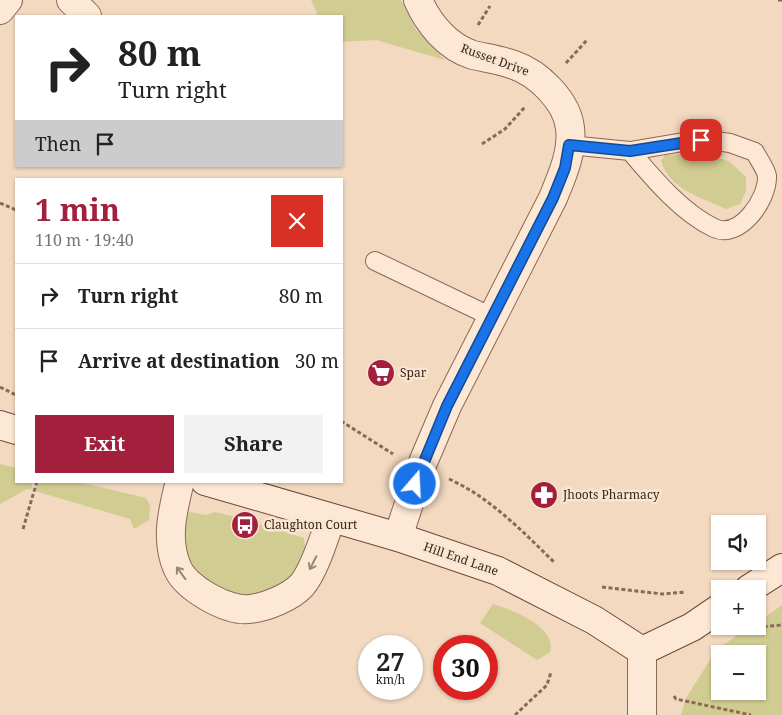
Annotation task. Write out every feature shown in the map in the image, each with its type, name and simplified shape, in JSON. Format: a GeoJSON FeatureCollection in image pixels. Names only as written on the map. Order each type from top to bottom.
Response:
{"type":"FeatureCollection","features":[{"type":"Feature","properties":{"kind":"street"},"geometry":{"type":"LineString","coordinates":[[0,10],[8,0]]}},
{"type":"Feature","properties":{"kind":"street"},"geometry":{"type":"LineString","coordinates":[[71,0],[86,15]]}},
{"type":"Feature","properties":{"kind":"street","name":"Russet Drive"},"geometry":{"type":"LineString","coordinates":[[398,537],[421,467],[447,406],[553,198],[565,168],[570,127],[560,103],[546,84],[533,73],[513,64],[470,54],[448,42],[427,20],[418,0]]}},
{"type":"Feature","properties":{"kind":"street"},"geometry":{"type":"LineString","coordinates":[[0,425],[15,430]]}},
{"type":"Feature","properties":{"kind":"street"},"geometry":{"type":"LineString","coordinates":[[179,483],[173,508],[170,540],[177,568],[192,587],[220,602],[249,609],[278,601],[302,585],[320,549],[331,518]]}},
{"type":"Feature","properties":{"kind":"street","name":"Hill End Lane"},"geometry":{"type":"LineString","coordinates":[[221,483],[268,489],[331,518],[398,537],[498,571],[531,586],[594,620],[642,651]]}},
{"type":"Feature","properties":{"kind":"street"},"geometry":{"type":"LineString","coordinates":[[763,580],[782,568]]}},
{"type":"Feature","properties":{"kind":"street"},"geometry":{"type":"LineString","coordinates":[[642,715],[642,651],[692,627],[711,614]]}},
{"type":"Feature","properties":{"kind":"lane"},"geometry":{"type":"LineString","coordinates":[[569,145],[630,151],[701,140],[730,143],[755,152],[767,176],[761,200],[748,219],[729,229],[716,229],[660,187],[630,151]]}},
{"type":"Feature","properties":{"kind":"lane"},"geometry":{"type":"LineString","coordinates":[[375,262],[492,317]]}},
{"type":"Feature","properties":{"kind":"path"},"geometry":{"type":"LineString","coordinates":[[476,28],[490,6]]}},
{"type":"Feature","properties":{"kind":"path"},"geometry":{"type":"LineString","coordinates":[[564,64],[588,39]]}},
{"type":"Feature","properties":{"kind":"path"},"geometry":{"type":"LineString","coordinates":[[482,144],[505,129],[527,105]]}},
{"type":"Feature","properties":{"kind":"path"},"geometry":{"type":"LineString","coordinates":[[0,203],[15,210]]}},
{"type":"Feature","properties":{"kind":"path"},"geometry":{"type":"LineString","coordinates":[[0,387],[15,395]]}},
{"type":"Feature","properties":{"kind":"path"},"geometry":{"type":"LineString","coordinates":[[343,422],[396,456],[470,488],[510,520],[560,568]]}},
{"type":"Feature","properties":{"kind":"path"},"geometry":{"type":"LineString","coordinates":[[23,529],[36,483]]}},
{"type":"Feature","properties":{"kind":"path"},"geometry":{"type":"LineString","coordinates":[[594,586],[663,594],[692,592]]}},
{"type":"Feature","properties":{"kind":"path"},"geometry":{"type":"LineString","coordinates":[[766,626],[782,625]]}},
{"type":"Feature","properties":{"kind":"path"},"geometry":{"type":"LineString","coordinates":[[515,715],[547,684],[551,672]]}},
{"type":"Feature","properties":{"kind":"path"},"geometry":{"type":"LineString","coordinates":[[670,691],[676,699],[751,715]]}},
{"type":"Feature","properties":{"kind":"shaded area"},"geometry":{"type":"Polygon","coordinates":[[[311,0],[401,0],[416,30],[445,60],[376,40],[343,42],[343,15],[318,15],[311,0]]]}},
{"type":"Feature","properties":{"kind":"shaded area"},"geometry":{"type":"Polygon","coordinates":[[[706,153],[730,162],[746,177],[746,191],[740,204],[726,209],[697,196],[671,179],[661,161],[665,155],[706,153]]]}},
{"type":"Feature","properties":{"kind":"shaded area"},"geometry":{"type":"Polygon","coordinates":[[[0,464],[15,468],[15,483],[33,483],[31,490],[27,489],[0,504],[0,464]]]}},
{"type":"Feature","properties":{"kind":"shaded area"},"geometry":{"type":"Polygon","coordinates":[[[37,483],[83,483],[146,498],[150,505],[149,520],[134,529],[130,519],[35,491],[37,483]]]}},
{"type":"Feature","properties":{"kind":"shaded area"},"geometry":{"type":"Polygon","coordinates":[[[189,512],[206,515],[215,512],[240,518],[237,527],[251,532],[255,523],[304,538],[305,557],[291,578],[268,593],[252,596],[235,594],[220,589],[206,581],[187,558],[183,544],[183,528],[189,512]]]}},
{"type":"Feature","properties":{"kind":"shaded area"},"geometry":{"type":"Polygon","coordinates":[[[493,604],[522,615],[540,627],[547,635],[550,643],[550,652],[537,660],[480,623],[493,604]]]}},
{"type":"Feature","properties":{"kind":"shaded area"},"geometry":{"type":"Polygon","coordinates":[[[782,605],[782,715],[681,715],[686,698],[711,658],[711,700],[766,700],[766,645],[723,645],[738,635],[766,635],[766,616],[782,605]]]}},
{"type":"Feature","properties":{"kind":"place","name":"Spar"},"geometry":{"type":"Point","coordinates":[381,373]}},
{"type":"Feature","properties":{"kind":"place","name":"Jhoots Pharmacy"},"geometry":{"type":"Point","coordinates":[544,495]}},
{"type":"Feature","properties":{"kind":"place","name":"Claughton Court"},"geometry":{"type":"Point","coordinates":[245,525]}},
{"type":"Feature","properties":{"kind":"route"},"geometry":{"type":"LineString","coordinates":[[415,484],[447,406],[553,198],[565,168],[569,145],[630,151],[701,140]]}}]}
